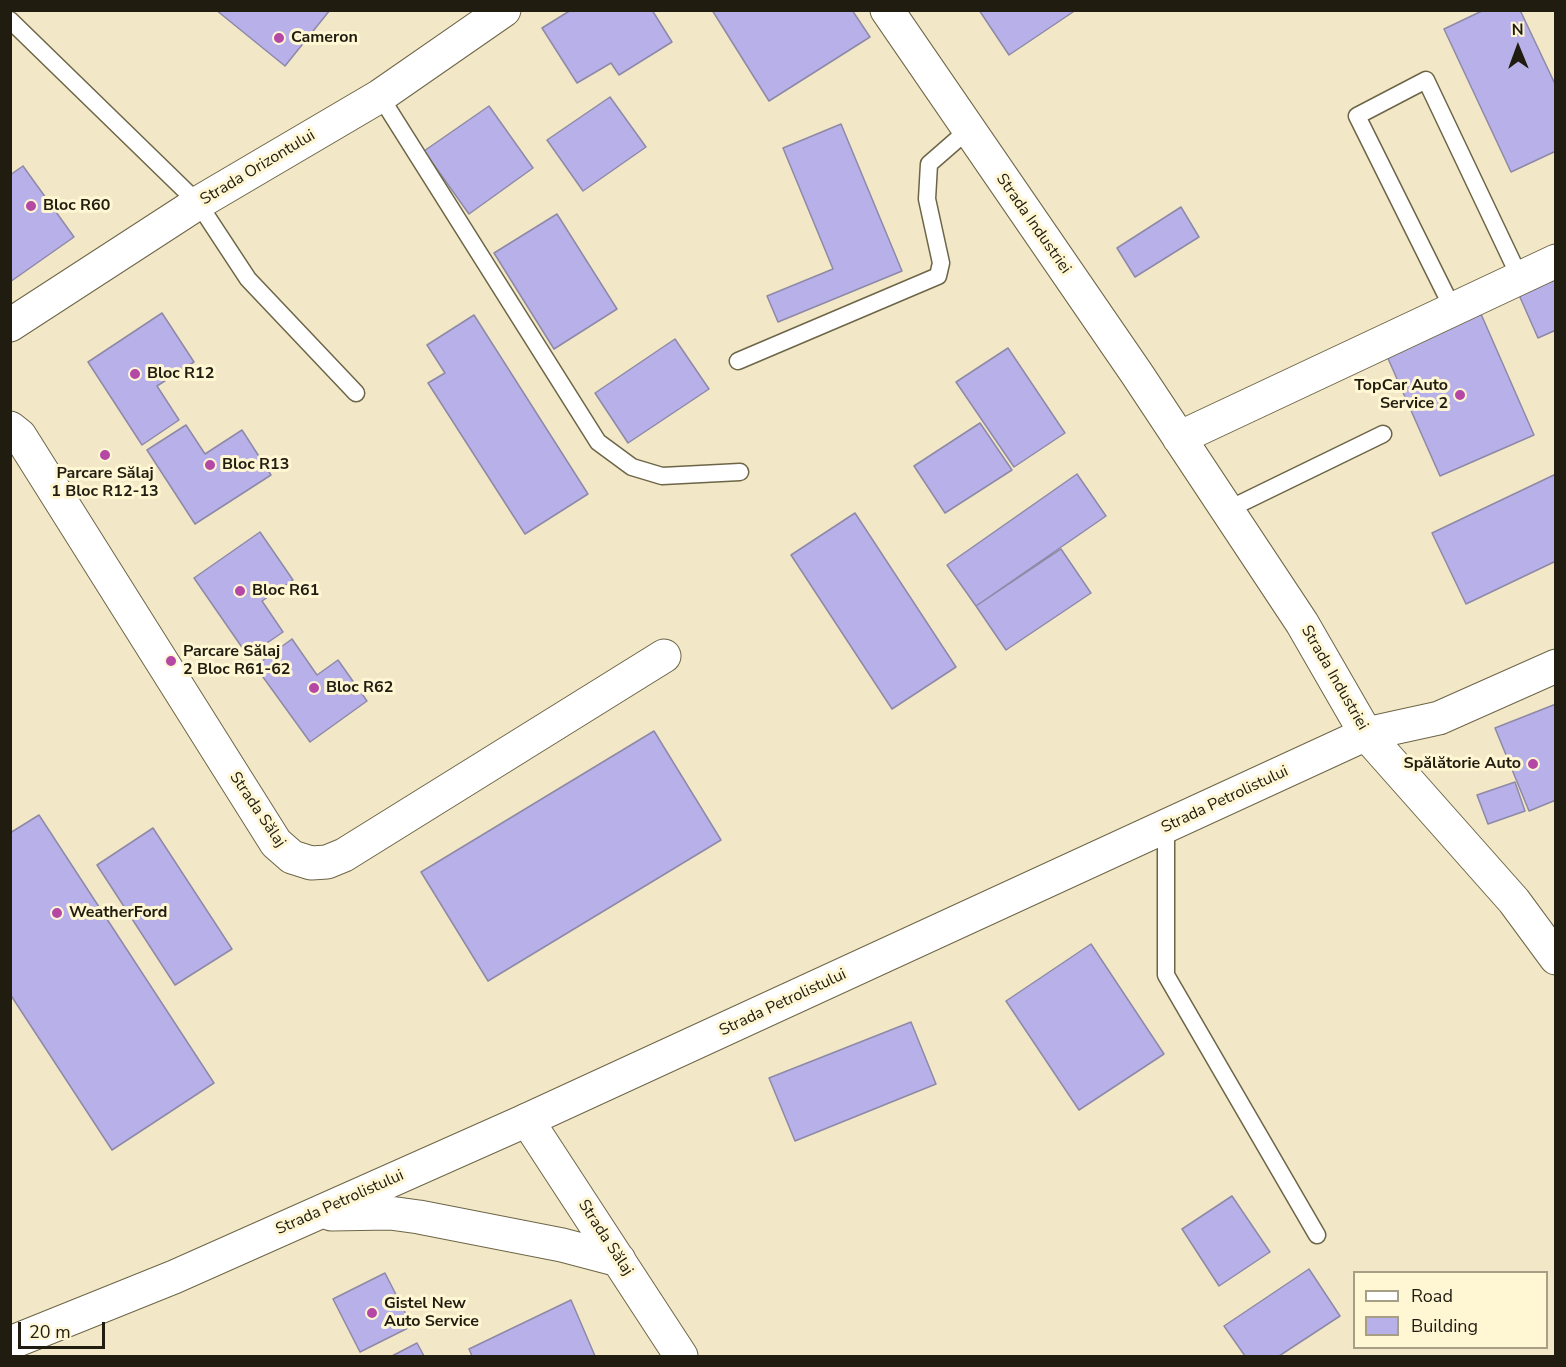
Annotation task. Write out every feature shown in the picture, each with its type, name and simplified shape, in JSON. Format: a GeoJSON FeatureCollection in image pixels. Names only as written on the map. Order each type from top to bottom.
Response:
{"type":"FeatureCollection","features":[{"type":"Feature","properties":{"kind":"street","name":"Strada Orizontului"},"geometry":{"type":"LineString","coordinates":[[10,325],[198,203],[380,96],[504,10]]}},
{"type":"Feature","properties":{"kind":"street","name":"Strada Industriei"},"geometry":{"type":"LineString","coordinates":[[887,10],[1179,438],[1302,623],[1366,734],[1514,901],[1556,958]]}},
{"type":"Feature","properties":{"kind":"street"},"geometry":{"type":"LineString","coordinates":[[1179,438],[1556,261]]}},
{"type":"Feature","properties":{"kind":"street","name":"Strada Sălaj"},"geometry":{"type":"LineString","coordinates":[[10,428],[20,436],[276,843],[292,857],[311,863],[327,862],[344,855],[664,656]]}},
{"type":"Feature","properties":{"kind":"street","name":"Strada Petrolistului"},"geometry":{"type":"LineString","coordinates":[[10,1343],[174,1277],[527,1120],[1166,828],[1366,734],[1439,718],[1556,666]]}},
{"type":"Feature","properties":{"kind":"street","name":"Strada Sălaj"},"geometry":{"type":"LineString","coordinates":[[527,1120],[681,1356]]}},
{"type":"Feature","properties":{"kind":"street"},"geometry":{"type":"LineString","coordinates":[[314,1215],[363,1212],[410,1216],[573,1247],[619,1260]]}},
{"type":"Feature","properties":{"kind":"lane"},"geometry":{"type":"LineString","coordinates":[[10,20],[198,203],[248,279],[356,393]]}},
{"type":"Feature","properties":{"kind":"lane"},"geometry":{"type":"LineString","coordinates":[[1453,309],[1357,116],[1426,80],[1520,278]]}},
{"type":"Feature","properties":{"kind":"lane"},"geometry":{"type":"LineString","coordinates":[[380,96],[598,442],[632,467],[662,476],[740,472]]}},
{"type":"Feature","properties":{"kind":"lane"},"geometry":{"type":"LineString","coordinates":[[738,361],[938,276],[941,263],[927,199],[929,164],[968,130]]}},
{"type":"Feature","properties":{"kind":"lane"},"geometry":{"type":"LineString","coordinates":[[1227,510],[1383,434]]}},
{"type":"Feature","properties":{"kind":"lane"},"geometry":{"type":"LineString","coordinates":[[1166,828],[1166,975],[1317,1235]]}},
{"type":"Feature","properties":{"kind":"building","name":"Cameron"},"geometry":{"type":"Polygon","coordinates":[[[216,10],[330,10],[285,66],[216,10]]]}},
{"type":"Feature","properties":{"kind":"building"},"geometry":{"type":"Polygon","coordinates":[[[571,10],[652,10],[672,42],[619,75],[611,63],[577,83],[542,28],[571,10]]]}},
{"type":"Feature","properties":{"kind":"building"},"geometry":{"type":"Polygon","coordinates":[[[712,10],[852,10],[870,37],[769,101],[712,10]]]}},
{"type":"Feature","properties":{"kind":"building"},"geometry":{"type":"Polygon","coordinates":[[[979,10],[1076,10],[1009,55],[979,10]]]}},
{"type":"Feature","properties":{"kind":"building"},"geometry":{"type":"Polygon","coordinates":[[[1484,10],[1520,10],[1556,86],[1556,151],[1511,172],[1444,29],[1484,10]]]}},
{"type":"Feature","properties":{"kind":"building"},"geometry":{"type":"Polygon","coordinates":[[[610,97],[646,147],[583,191],[547,140],[610,97]]]}},
{"type":"Feature","properties":{"kind":"building"},"geometry":{"type":"Polygon","coordinates":[[[489,106],[533,168],[469,214],[424,151],[489,106]]]}},
{"type":"Feature","properties":{"kind":"building"},"geometry":{"type":"Polygon","coordinates":[[[841,124],[902,271],[778,322],[767,296],[833,269],[783,148],[841,124]]]}},
{"type":"Feature","properties":{"kind":"building","name":"Bloc R60"},"geometry":{"type":"Polygon","coordinates":[[[23,166],[74,237],[10,282],[10,175],[23,166]]]}},
{"type":"Feature","properties":{"kind":"building"},"geometry":{"type":"Polygon","coordinates":[[[1181,207],[1199,237],[1135,277],[1117,248],[1181,207]]]}},
{"type":"Feature","properties":{"kind":"building"},"geometry":{"type":"Polygon","coordinates":[[[557,214],[617,309],[554,349],[494,253],[557,214]]]}},
{"type":"Feature","properties":{"kind":"building"},"geometry":{"type":"Polygon","coordinates":[[[1556,279],[1556,330],[1538,338],[1519,295],[1556,279]]]}},
{"type":"Feature","properties":{"kind":"building","name":"Bloc R12"},"geometry":{"type":"Polygon","coordinates":[[[162,313],[194,362],[157,386],[179,420],[142,445],[88,362],[162,313]]]}},
{"type":"Feature","properties":{"kind":"building","name":"TopCar Auto Service 2"},"geometry":{"type":"Polygon","coordinates":[[[1481,314],[1534,435],[1440,476],[1386,354],[1481,314]]]}},
{"type":"Feature","properties":{"kind":"building"},"geometry":{"type":"Polygon","coordinates":[[[474,315],[588,494],[525,534],[428,383],[445,373],[427,345],[474,315]]]}},
{"type":"Feature","properties":{"kind":"building"},"geometry":{"type":"Polygon","coordinates":[[[675,339],[709,389],[628,443],[595,393],[675,339]]]}},
{"type":"Feature","properties":{"kind":"building"},"geometry":{"type":"Polygon","coordinates":[[[1008,348],[1065,433],[1014,467],[956,382],[1008,348]]]}},
{"type":"Feature","properties":{"kind":"building"},"geometry":{"type":"Polygon","coordinates":[[[980,423],[1012,470],[945,513],[914,466],[980,423]]]}},
{"type":"Feature","properties":{"kind":"building","name":"Bloc R13"},"geometry":{"type":"Polygon","coordinates":[[[186,425],[205,454],[242,430],[271,475],[195,524],[147,450],[186,425]]]}},
{"type":"Feature","properties":{"kind":"building"},"geometry":{"type":"Polygon","coordinates":[[[1077,474],[1106,516],[976,606],[947,565],[1077,474]]]}},
{"type":"Feature","properties":{"kind":"building"},"geometry":{"type":"Polygon","coordinates":[[[1556,474],[1556,561],[1466,604],[1432,533],[1556,474]]]}},
{"type":"Feature","properties":{"kind":"building"},"geometry":{"type":"Polygon","coordinates":[[[855,513],[956,667],[892,709],[791,555],[855,513]]]}},
{"type":"Feature","properties":{"kind":"building","name":"Bloc R61"},"geometry":{"type":"Polygon","coordinates":[[[260,532],[293,580],[262,601],[283,632],[248,656],[194,578],[260,532]]]}},
{"type":"Feature","properties":{"kind":"building"},"geometry":{"type":"Polygon","coordinates":[[[1061,549],[1091,593],[1006,650],[976,606],[1061,549]]]}},
{"type":"Feature","properties":{"kind":"building","name":"Bloc R62"},"geometry":{"type":"Polygon","coordinates":[[[292,639],[317,675],[338,660],[367,701],[310,742],[255,666],[292,639]]]}},
{"type":"Feature","properties":{"kind":"building","name":"Spălătorie Auto"},"geometry":{"type":"Polygon","coordinates":[[[1556,704],[1556,800],[1529,811],[1495,728],[1556,704]]]}},
{"type":"Feature","properties":{"kind":"building"},"geometry":{"type":"Polygon","coordinates":[[[654,731],[721,840],[488,981],[421,872],[654,731]]]}},
{"type":"Feature","properties":{"kind":"building"},"geometry":{"type":"Polygon","coordinates":[[[1515,782],[1525,811],[1488,824],[1477,795],[1515,782]]]}},
{"type":"Feature","properties":{"kind":"building","name":"WeatherFord"},"geometry":{"type":"Polygon","coordinates":[[[39,815],[214,1083],[112,1150],[10,994],[10,833],[39,815]]]}},
{"type":"Feature","properties":{"kind":"building"},"geometry":{"type":"Polygon","coordinates":[[[153,828],[232,949],[175,985],[97,865],[153,828]]]}},
{"type":"Feature","properties":{"kind":"building"},"geometry":{"type":"Polygon","coordinates":[[[1091,944],[1164,1054],[1079,1110],[1006,1001],[1091,944]]]}},
{"type":"Feature","properties":{"kind":"building"},"geometry":{"type":"Polygon","coordinates":[[[911,1022],[936,1084],[795,1141],[769,1078],[911,1022]]]}},
{"type":"Feature","properties":{"kind":"building"},"geometry":{"type":"Polygon","coordinates":[[[1232,1196],[1270,1252],[1219,1286],[1182,1229],[1232,1196]]]}},
{"type":"Feature","properties":{"kind":"building"},"geometry":{"type":"Polygon","coordinates":[[[1309,1269],[1340,1316],[1279,1356],[1245,1356],[1224,1326],[1309,1269]]]}},
{"type":"Feature","properties":{"kind":"building","name":"Gistel New Auto Service"},"geometry":{"type":"Polygon","coordinates":[[[385,1273],[412,1326],[360,1352],[333,1299],[385,1273]]]}},
{"type":"Feature","properties":{"kind":"building"},"geometry":{"type":"Polygon","coordinates":[[[571,1300],[595,1356],[472,1356],[469,1349],[571,1300]]]}},
{"type":"Feature","properties":{"kind":"building"},"geometry":{"type":"Polygon","coordinates":[[[417,1343],[424,1356],[392,1356],[417,1343]]]}},
{"type":"Feature","properties":{"kind":"place","name":"Cameron"},"geometry":{"type":"Point","coordinates":[279,38]}},
{"type":"Feature","properties":{"kind":"place","name":"Bloc R60"},"geometry":{"type":"Point","coordinates":[31,206]}},
{"type":"Feature","properties":{"kind":"place","name":"Bloc R12"},"geometry":{"type":"Point","coordinates":[135,374]}},
{"type":"Feature","properties":{"kind":"place","name":"TopCar Auto Service 2"},"geometry":{"type":"Point","coordinates":[1460,395]}},
{"type":"Feature","properties":{"kind":"place","name":"Parcare Sălaj 1 Bloc R12-13"},"geometry":{"type":"Point","coordinates":[105,455]}},
{"type":"Feature","properties":{"kind":"place","name":"Bloc R13"},"geometry":{"type":"Point","coordinates":[210,465]}},
{"type":"Feature","properties":{"kind":"place","name":"Bloc R61"},"geometry":{"type":"Point","coordinates":[240,591]}},
{"type":"Feature","properties":{"kind":"place","name":"Parcare Sălaj 2 Bloc R61-62"},"geometry":{"type":"Point","coordinates":[171,661]}},
{"type":"Feature","properties":{"kind":"place","name":"Bloc R62"},"geometry":{"type":"Point","coordinates":[314,688]}},
{"type":"Feature","properties":{"kind":"place","name":"Spălătorie Auto"},"geometry":{"type":"Point","coordinates":[1533,764]}},
{"type":"Feature","properties":{"kind":"place","name":"WeatherFord"},"geometry":{"type":"Point","coordinates":[57,913]}},
{"type":"Feature","properties":{"kind":"place","name":"Gistel New Auto Service"},"geometry":{"type":"Point","coordinates":[372,1313]}}]}
